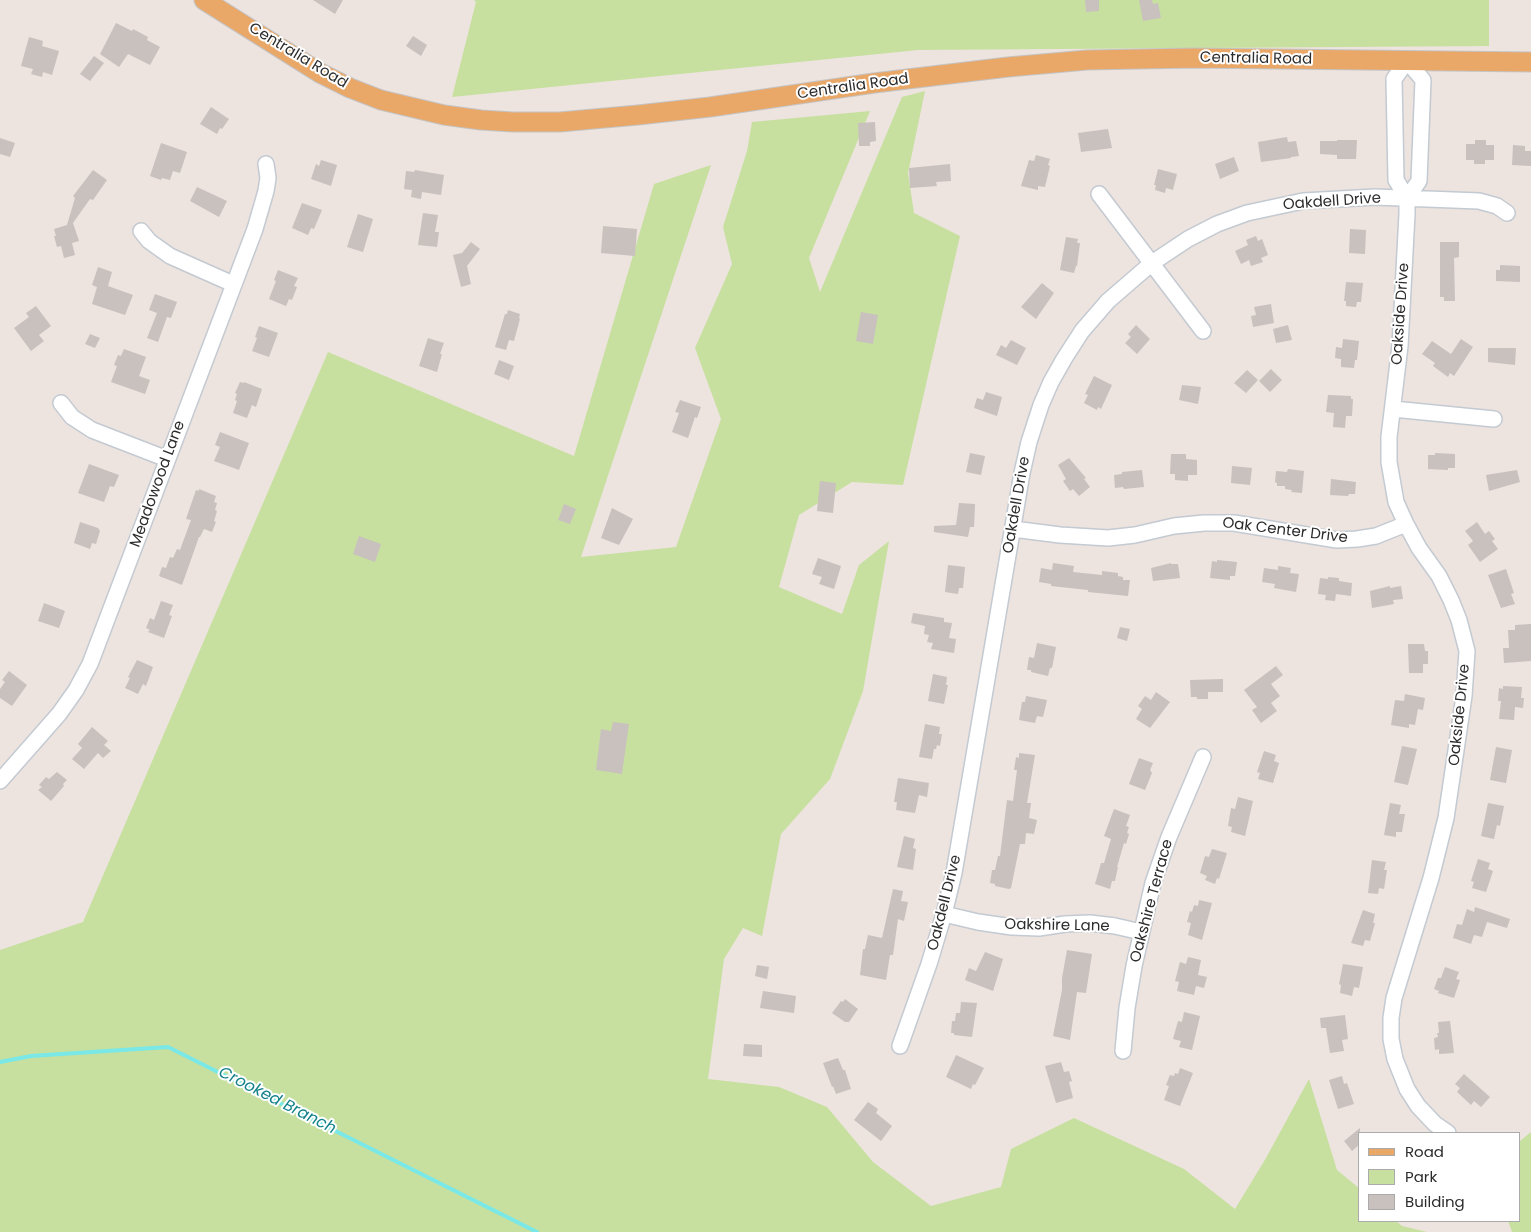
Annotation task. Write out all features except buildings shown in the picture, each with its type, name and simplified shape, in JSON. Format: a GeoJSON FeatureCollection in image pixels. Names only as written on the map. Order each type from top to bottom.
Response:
{"type":"FeatureCollection","features":[{"type":"Feature","properties":{"kind":"main road","name":"Centralia Road"},"geometry":{"type":"LineString","coordinates":[[204,0],[320,73],[350,88],[388,102],[444,115],[513,122],[560,122],[638,115],[710,107],[893,81],[1008,67],[1087,60],[1193,58],[1531,62]]}},
{"type":"Feature","properties":{"kind":"street","name":"Oakside Drive"},"geometry":{"type":"LineString","coordinates":[[1407,198],[1396,180],[1394,79],[1407,60],[1423,80],[1419,181],[1407,198],[1400,346],[1389,437],[1389,462],[1396,502],[1406,524],[1452,600],[1466,651],[1464,696],[1446,818],[1429,887],[1394,998],[1391,1018],[1395,1059],[1406,1089],[1418,1106],[1435,1124],[1447,1132]]}},
{"type":"Feature","properties":{"kind":"street","name":"Meadowood Lane"},"geometry":{"type":"LineString","coordinates":[[0,781],[59,714],[76,690],[90,664],[255,229],[266,192],[268,178],[266,164]]}},
{"type":"Feature","properties":{"kind":"street"},"geometry":{"type":"LineString","coordinates":[[1100,194],[1203,331]]}},
{"type":"Feature","properties":{"kind":"street","name":"Oakdell Drive"},"geometry":{"type":"LineString","coordinates":[[900,1046],[929,964],[954,873],[1029,442],[1051,382],[1082,331],[1129,282],[1152,263],[1188,239],[1216,224],[1272,206],[1303,201],[1375,197],[1479,201],[1498,206],[1507,213]]}},
{"type":"Feature","properties":{"kind":"street"},"geometry":{"type":"LineString","coordinates":[[141,231],[149,241],[170,256],[233,284]]}},
{"type":"Feature","properties":{"kind":"street"},"geometry":{"type":"LineString","coordinates":[[61,403],[72,417],[92,430],[167,459]]}},
{"type":"Feature","properties":{"kind":"street"},"geometry":{"type":"LineString","coordinates":[[1393,409],[1494,419]]}},
{"type":"Feature","properties":{"kind":"street","name":"Oak Center Drive"},"geometry":{"type":"LineString","coordinates":[[1013,529],[1060,535],[1108,538],[1136,535],[1174,526],[1234,523],[1337,540],[1376,536],[1406,524]]}},
{"type":"Feature","properties":{"kind":"street","name":"Oakshire Terrace"},"geometry":{"type":"LineString","coordinates":[[1123,1052],[1127,1008],[1141,932],[1153,883],[1187,790],[1203,757]]}},
{"type":"Feature","properties":{"kind":"street","name":"Oakshire Lane"},"geometry":{"type":"LineString","coordinates":[[944,914],[978,922],[1012,926],[1040,928],[1064,924],[1090,923],[1141,932]]}},
{"type":"Feature","properties":{"kind":"green space"},"geometry":{"type":"Polygon","coordinates":[[[474,0],[1489,0],[1489,46],[918,50],[452,97],[476,2],[474,0]]]}},
{"type":"Feature","properties":{"kind":"green space"},"geometry":{"type":"Polygon","coordinates":[[[925,91],[908,173],[914,213],[960,236],[903,485],[852,482],[799,515],[779,587],[842,614],[859,565],[889,541],[863,691],[830,779],[781,834],[762,936],[743,928],[724,959],[708,1079],[779,1087],[827,1107],[873,1162],[931,1206],[1001,1187],[1011,1149],[1074,1118],[1184,1169],[1235,1209],[1266,1158],[1309,1079],[1337,1170],[1358,1187],[1358,1222],[1397,1222],[1402,1226],[1427,1232],[0,1232],[0,950],[83,922],[328,352],[574,456],[654,184],[711,165],[581,557],[676,547],[721,419],[695,348],[732,264],[723,227],[747,151],[752,122],[870,111],[809,258],[820,292],[902,97],[925,91]]]}},
{"type":"Feature","properties":{"kind":"green space"},"geometry":{"type":"Polygon","coordinates":[[[1531,1132],[1531,1232],[1512,1232],[1508,1222],[1521,1222],[1521,1140],[1531,1132]]]}},
{"type":"Feature","properties":{"kind":"waterway","name":"Crooked Branch"},"geometry":{"type":"LineString","coordinates":[[0,1062],[31,1056],[168,1047],[537,1232]]}}]}
